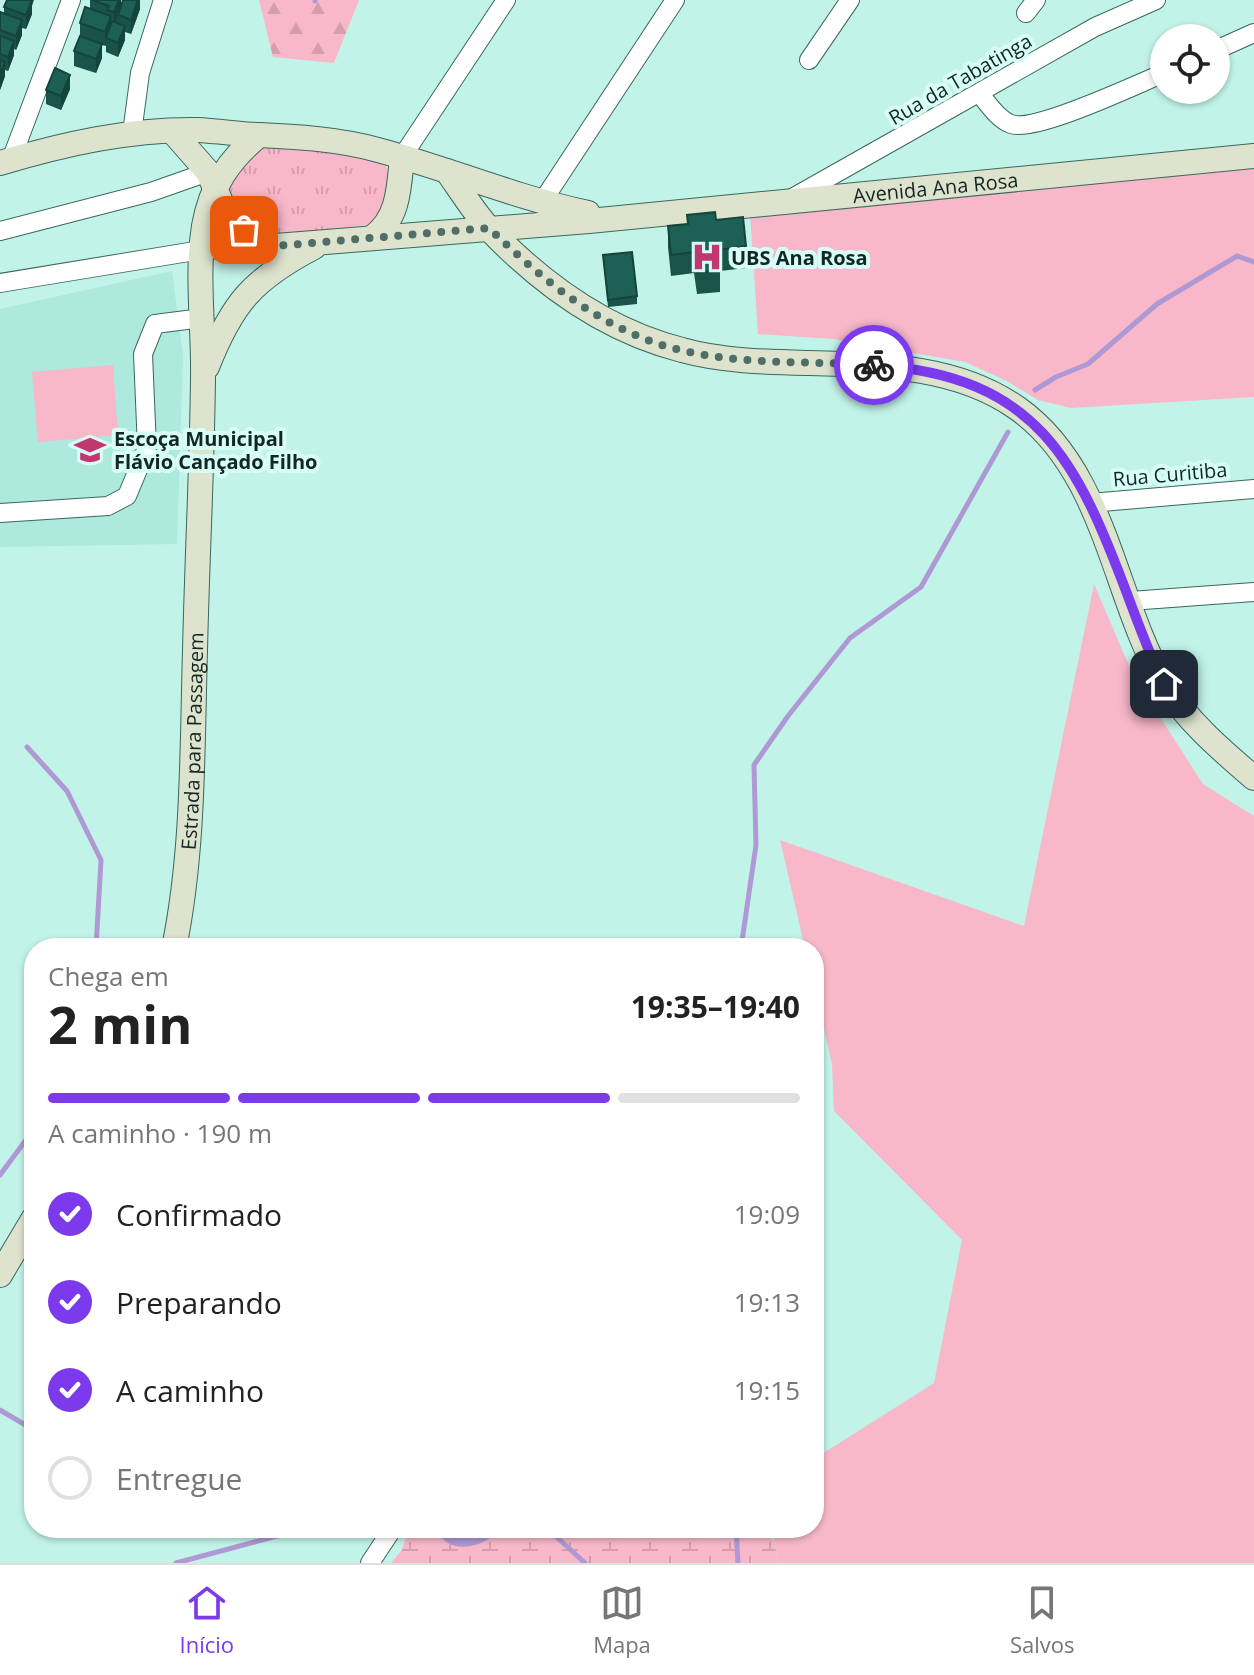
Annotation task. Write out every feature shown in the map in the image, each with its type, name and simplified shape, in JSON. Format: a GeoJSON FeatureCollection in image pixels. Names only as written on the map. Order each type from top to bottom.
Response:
{"type":"FeatureCollection","features":[{"type":"Feature","properties":{"kind":"main road"},"geometry":{"type":"LineString","coordinates":[[6,162],[67,145],[132,133],[172,131],[211,179],[232,220],[244,230],[276,246]]}},
{"type":"Feature","properties":{"kind":"main road","name":"Avenida Ana Rosa"},"geometry":{"type":"LineString","coordinates":[[172,131],[324,139],[391,154],[542,202],[618,219]]}},
{"type":"Feature","properties":{"kind":"main road"},"geometry":{"type":"LineString","coordinates":[[211,179],[259,135]]}},
{"type":"Feature","properties":{"kind":"main road"},"geometry":{"type":"LineString","coordinates":[[373,237],[384,227],[395,205],[391,154]]}},
{"type":"Feature","properties":{"kind":"main road","name":"Avenida Ana Rosa"},"geometry":{"type":"LineString","coordinates":[[276,246],[618,219],[1254,156]]}},
{"type":"Feature","properties":{"kind":"main road"},"geometry":{"type":"LineString","coordinates":[[447,171],[489,228],[559,292],[608,322],[644,339],[684,351],[733,358],[897,366],[937,373],[976,386],[1017,408],[1042,430],[1068,464],[1090,503],[1150,655],[1180,706],[1254,778]]}},
{"type":"Feature","properties":{"kind":"main road","name":"Estrada para Passagem"},"geometry":{"type":"LineString","coordinates":[[176,938],[185,888],[191,804],[203,377],[201,250],[211,179]]}},
{"type":"Feature","properties":{"kind":"main road"},"geometry":{"type":"LineString","coordinates":[[203,377],[225,323],[245,295],[269,273],[322,243]]}},
{"type":"Feature","properties":{"kind":"main road"},"geometry":{"type":"LineString","coordinates":[[0,1275],[24,1235]]}},
{"type":"Feature","properties":{"kind":"street"},"geometry":{"type":"LineString","coordinates":[[6,162],[71,0]]}},
{"type":"Feature","properties":{"kind":"street"},"geometry":{"type":"LineString","coordinates":[[132,133],[140,73],[163,0]]}},
{"type":"Feature","properties":{"kind":"street"},"geometry":{"type":"LineString","coordinates":[[391,154],[506,0]]}},
{"type":"Feature","properties":{"kind":"street"},"geometry":{"type":"LineString","coordinates":[[542,202],[675,0]]}},
{"type":"Feature","properties":{"kind":"street"},"geometry":{"type":"LineString","coordinates":[[809,60],[850,0]]}},
{"type":"Feature","properties":{"kind":"street","name":"Rua da Tabatinga"},"geometry":{"type":"LineString","coordinates":[[787,201],[1095,27],[1156,0]]}},
{"type":"Feature","properties":{"kind":"street"},"geometry":{"type":"LineString","coordinates":[[1230,44],[1254,33]]}},
{"type":"Feature","properties":{"kind":"street"},"geometry":{"type":"LineString","coordinates":[[980,94],[1004,120],[1014,125],[1027,125],[1150,79]]}},
{"type":"Feature","properties":{"kind":"street"},"geometry":{"type":"LineString","coordinates":[[0,231],[211,179]]}},
{"type":"Feature","properties":{"kind":"street"},"geometry":{"type":"LineString","coordinates":[[0,283],[201,250],[276,246]]}},
{"type":"Feature","properties":{"kind":"street"},"geometry":{"type":"LineString","coordinates":[[0,513],[108,506],[127,496],[147,448],[143,354],[155,324],[202,318]]}},
{"type":"Feature","properties":{"kind":"street","name":"Rua Curitiba"},"geometry":{"type":"LineString","coordinates":[[1090,503],[1254,489]]}},
{"type":"Feature","properties":{"kind":"street"},"geometry":{"type":"LineString","coordinates":[[1130,601],[1254,592]]}},
{"type":"Feature","properties":{"kind":"street"},"geometry":{"type":"LineString","coordinates":[[370,1563],[386,1538]]}},
{"type":"Feature","properties":{"kind":"shaded area","name":"Escoça Municipal Flávio Cançado Filho"},"geometry":{"type":"Polygon","coordinates":[[[172,271],[183,356],[177,544],[0,547],[0,309],[172,271]]]}},
{"type":"Feature","properties":{"kind":"shaded area"},"geometry":{"type":"Polygon","coordinates":[[[442,1538],[490,1538],[466,1547],[448,1543],[442,1538]]]}},
{"type":"Feature","properties":{"kind":"green space"},"geometry":{"type":"Polygon","coordinates":[[[259,0],[359,0],[334,63],[273,57],[259,0]]]}},
{"type":"Feature","properties":{"kind":"green space"},"geometry":{"type":"Polygon","coordinates":[[[286,146],[383,160],[387,167],[388,183],[377,224],[281,235],[241,218],[228,199],[228,184],[252,153],[262,148],[286,146]]]}},
{"type":"Feature","properties":{"kind":"green space"},"geometry":{"type":"Polygon","coordinates":[[[1254,165],[1254,397],[1071,408],[1038,400],[1005,380],[965,362],[833,339],[758,334],[750,213],[1254,165]]]}},
{"type":"Feature","properties":{"kind":"green space"},"geometry":{"type":"Polygon","coordinates":[[[113,365],[118,435],[38,442],[32,372],[113,365]]]}},
{"type":"Feature","properties":{"kind":"green space"},"geometry":{"type":"Polygon","coordinates":[[[1094,584],[1133,675],[1203,784],[1254,816],[1254,1563],[777,1563],[773,1538],[824,1538],[824,1453],[934,1383],[962,1240],[834,1111],[832,1064],[824,1029],[824,938],[803,938],[780,840],[1024,926],[1094,584]]]}},
{"type":"Feature","properties":{"kind":"green space"},"geometry":{"type":"Polygon","coordinates":[[[406,1538],[769,1538],[775,1541],[777,1563],[391,1563],[406,1538]]]}},
{"type":"Feature","properties":{"kind":"building"},"geometry":{"type":"Polygon","coordinates":[[[7,0],[32,0],[26,15],[4,7],[7,0]]]}},
{"type":"Feature","properties":{"kind":"building"},"geometry":{"type":"Polygon","coordinates":[[[92,0],[119,0],[114,12],[107,10],[109,6],[92,0]]]}},
{"type":"Feature","properties":{"kind":"building"},"geometry":{"type":"Polygon","coordinates":[[[123,0],[138,0],[131,20],[118,15],[123,0]]]}},
{"type":"Feature","properties":{"kind":"building"},"geometry":{"type":"Polygon","coordinates":[[[85,7],[111,16],[105,32],[80,23],[85,7]]]}},
{"type":"Feature","properties":{"kind":"building"},"geometry":{"type":"Polygon","coordinates":[[[0,12],[22,20],[16,36],[0,30],[0,12]]]}},
{"type":"Feature","properties":{"kind":"building"},"geometry":{"type":"Polygon","coordinates":[[[112,21],[125,26],[118,43],[106,38],[112,21]]]}},
{"type":"Feature","properties":{"kind":"building"},"geometry":{"type":"Polygon","coordinates":[[[0,36],[14,41],[8,57],[0,54],[0,36]]]}},
{"type":"Feature","properties":{"kind":"building"},"geometry":{"type":"Polygon","coordinates":[[[80,36],[102,44],[96,59],[74,51],[80,36]]]}},
{"type":"Feature","properties":{"kind":"building"},"geometry":{"type":"Polygon","coordinates":[[[55,68],[70,75],[61,96],[46,90],[55,68]]]}},
{"type":"Feature","properties":{"kind":"building"},"geometry":{"type":"Polygon","coordinates":[[[715,212],[716,220],[743,217],[746,246],[718,250],[720,270],[697,273],[694,252],[671,255],[668,226],[688,224],[687,215],[715,212]]]}},
{"type":"Feature","properties":{"kind":"building"},"geometry":{"type":"Polygon","coordinates":[[[632,252],[637,296],[608,300],[603,255],[632,252]]]}},
{"type":"Feature","properties":{"kind":"waterway"},"geometry":{"type":"LineString","coordinates":[[1035,390],[1056,377],[1088,364],[1157,304],[1237,256],[1254,262]]}},
{"type":"Feature","properties":{"kind":"waterway"},"geometry":{"type":"LineString","coordinates":[[742,938],[756,845],[754,765],[788,716],[850,638],[921,587],[1008,432]]}},
{"type":"Feature","properties":{"kind":"waterway"},"geometry":{"type":"LineString","coordinates":[[27,747],[67,791],[101,860],[97,938]]}},
{"type":"Feature","properties":{"kind":"waterway"},"geometry":{"type":"LineString","coordinates":[[0,1175],[24,1143]]}},
{"type":"Feature","properties":{"kind":"waterway"},"geometry":{"type":"LineString","coordinates":[[0,1410],[24,1424]]}},
{"type":"Feature","properties":{"kind":"waterway"},"geometry":{"type":"LineString","coordinates":[[176,1563],[270,1538]]}},
{"type":"Feature","properties":{"kind":"waterway"},"geometry":{"type":"LineString","coordinates":[[558,1538],[585,1563]]}},
{"type":"Feature","properties":{"kind":"waterway"},"geometry":{"type":"LineString","coordinates":[[737,1538],[738,1563]]}},
{"type":"Feature","properties":{"kind":"way so far"},"geometry":{"type":"LineString","coordinates":[[244,230],[276,246],[489,228],[559,292],[608,322],[644,339],[684,351],[733,358],[874,365]]}},
{"type":"Feature","properties":{"kind":"place","name":"UBS Ana Rosa"},"geometry":{"type":"Point","coordinates":[707,257]}},
{"type":"Feature","properties":{"kind":"place","name":"Escoça Municipal Flávio Cançado Filho"},"geometry":{"type":"Point","coordinates":[90,450]}},
{"type":"Feature","properties":{"kind":"route"},"geometry":{"type":"LineString","coordinates":[[874,365],[937,373],[976,386],[1017,408],[1042,430],[1068,464],[1090,503],[1164,684]]}}]}
